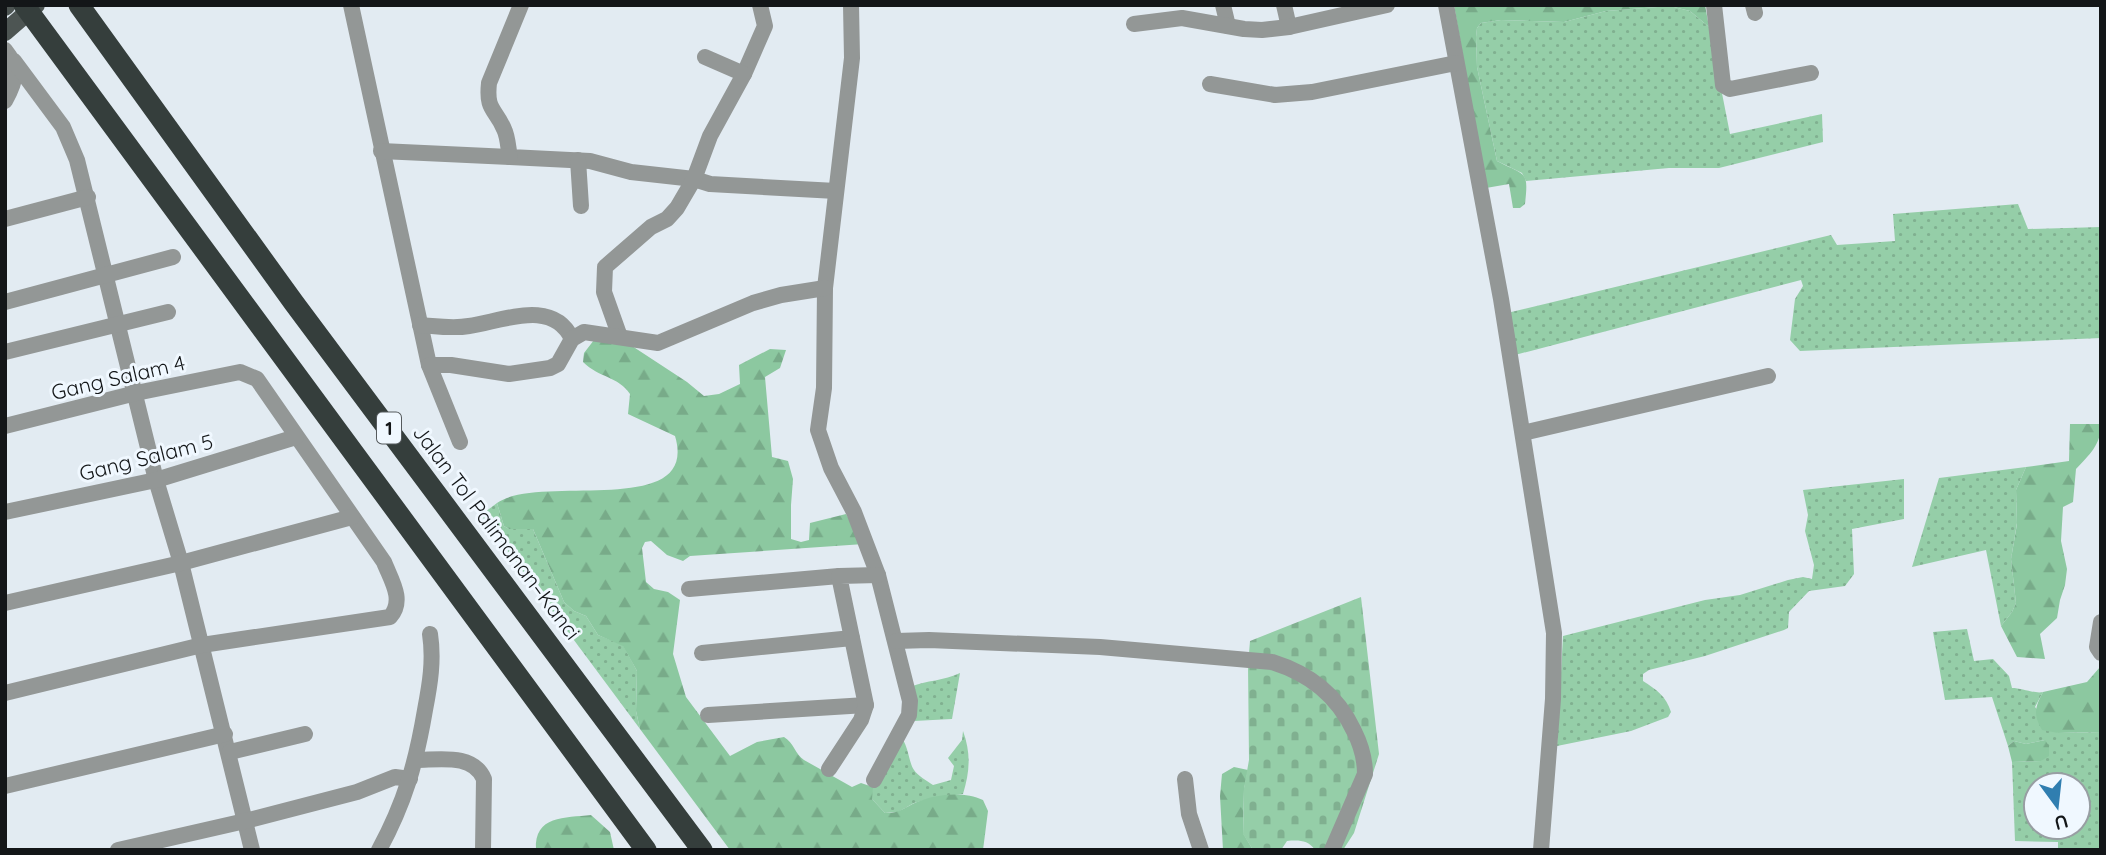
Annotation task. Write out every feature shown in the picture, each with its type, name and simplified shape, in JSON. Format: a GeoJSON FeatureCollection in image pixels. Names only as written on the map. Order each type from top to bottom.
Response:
{"type":"FeatureCollection","features":[{"type":"Feature","properties":{"kind":"highway","name":"1"},"geometry":{"type":"LineString","coordinates":[[24,5],[646,850]]}},
{"type":"Feature","properties":{"kind":"highway","name":"Jalan Tol Palimanan–Kanci"},"geometry":{"type":"LineString","coordinates":[[79,5],[294,303],[702,850]]}},
{"type":"Feature","properties":{"kind":"main road"},"geometry":{"type":"LineString","coordinates":[[5,32],[36,5]]}},
{"type":"Feature","properties":{"kind":"street"},"geometry":{"type":"LineString","coordinates":[[351,5],[429,365],[460,442]]}},
{"type":"Feature","properties":{"kind":"street"},"geometry":{"type":"LineString","coordinates":[[510,157],[505,131],[491,110],[489,83],[521,5]]}},
{"type":"Feature","properties":{"kind":"street"},"geometry":{"type":"LineString","coordinates":[[620,337],[604,292],[605,267],[651,227],[667,219],[677,208],[694,179],[710,136],[744,74],[765,26],[760,5]]}},
{"type":"Feature","properties":{"kind":"street"},"geometry":{"type":"LineString","coordinates":[[851,5],[852,58],[825,288],[824,388],[818,430],[831,468],[855,513],[878,575],[896,641],[910,709],[874,780]]}},
{"type":"Feature","properties":{"kind":"street"},"geometry":{"type":"LineString","coordinates":[[1223,5],[1227,26]]}},
{"type":"Feature","properties":{"kind":"street"},"geometry":{"type":"LineString","coordinates":[[1284,5],[1289,27]]}},
{"type":"Feature","properties":{"kind":"street"},"geometry":{"type":"LineString","coordinates":[[1134,24],[1181,11],[1227,26],[1262,30],[1289,27],[1342,10],[1387,5]]}},
{"type":"Feature","properties":{"kind":"street"},"geometry":{"type":"LineString","coordinates":[[1446,5],[1501,299],[1553,633],[1553,699],[1541,850]]}},
{"type":"Feature","properties":{"kind":"street"},"geometry":{"type":"LineString","coordinates":[[1714,5],[1723,85],[1730,89],[1811,73]]}},
{"type":"Feature","properties":{"kind":"street"},"geometry":{"type":"LineString","coordinates":[[5,101],[14,84],[10,56]]}},
{"type":"Feature","properties":{"kind":"street"},"geometry":{"type":"LineString","coordinates":[[10,56],[63,127],[77,160],[156,480],[181,563],[230,752],[252,850]]}},
{"type":"Feature","properties":{"kind":"street"},"geometry":{"type":"LineString","coordinates":[[705,57],[744,74]]}},
{"type":"Feature","properties":{"kind":"street"},"geometry":{"type":"LineString","coordinates":[[1210,84],[1275,95],[1312,92],[1456,63]]}},
{"type":"Feature","properties":{"kind":"street"},"geometry":{"type":"LineString","coordinates":[[381,151],[578,160],[631,172],[694,179],[710,184],[836,191]]}},
{"type":"Feature","properties":{"kind":"street"},"geometry":{"type":"LineString","coordinates":[[578,160],[581,206]]}},
{"type":"Feature","properties":{"kind":"street"},"geometry":{"type":"LineString","coordinates":[[5,219],[88,197]]}},
{"type":"Feature","properties":{"kind":"street"},"geometry":{"type":"LineString","coordinates":[[5,302],[173,257]]}},
{"type":"Feature","properties":{"kind":"street"},"geometry":{"type":"LineString","coordinates":[[429,365],[451,365],[509,374],[550,368],[558,364],[572,339],[589,332],[658,343],[753,303],[781,295],[825,288]]}},
{"type":"Feature","properties":{"kind":"street"},"geometry":{"type":"LineString","coordinates":[[5,352],[168,312]]}},
{"type":"Feature","properties":{"kind":"street"},"geometry":{"type":"LineString","coordinates":[[420,325],[454,328],[517,316],[539,316],[555,318],[566,326],[572,339]]}},
{"type":"Feature","properties":{"kind":"street","name":"Gang Salam 4"},"geometry":{"type":"LineString","coordinates":[[5,426],[136,393],[240,372],[257,379],[296,438]]}},
{"type":"Feature","properties":{"kind":"street"},"geometry":{"type":"LineString","coordinates":[[1522,433],[1768,376]]}},
{"type":"Feature","properties":{"kind":"street"},"geometry":{"type":"LineString","coordinates":[[5,693],[202,645],[390,617],[397,604],[397,594],[384,562],[296,438]]}},
{"type":"Feature","properties":{"kind":"street","name":"Gang Salam 5"},"geometry":{"type":"LineString","coordinates":[[5,512],[156,480],[296,438]]}},
{"type":"Feature","properties":{"kind":"street"},"geometry":{"type":"LineString","coordinates":[[5,603],[181,563],[352,517]]}},
{"type":"Feature","properties":{"kind":"street"},"geometry":{"type":"LineString","coordinates":[[689,589],[878,575]]}},
{"type":"Feature","properties":{"kind":"street"},"geometry":{"type":"LineString","coordinates":[[829,769],[861,720],[866,705],[839,576]]}},
{"type":"Feature","properties":{"kind":"street"},"geometry":{"type":"LineString","coordinates":[[2101,622],[2097,647],[2101,653]]}},
{"type":"Feature","properties":{"kind":"street"},"geometry":{"type":"LineString","coordinates":[[118,850],[163,845],[403,778],[416,760],[432,673],[433,650],[430,634]]}},
{"type":"Feature","properties":{"kind":"street"},"geometry":{"type":"LineString","coordinates":[[702,653],[852,638]]}},
{"type":"Feature","properties":{"kind":"street"},"geometry":{"type":"LineString","coordinates":[[896,641],[1100,647],[1272,662],[1294,669],[1321,687],[1341,708],[1360,743],[1365,761],[1360,787],[1332,850]]}},
{"type":"Feature","properties":{"kind":"street"},"geometry":{"type":"LineString","coordinates":[[708,715],[866,705]]}},
{"type":"Feature","properties":{"kind":"street"},"geometry":{"type":"LineString","coordinates":[[5,786],[225,734]]}},
{"type":"Feature","properties":{"kind":"street"},"geometry":{"type":"LineString","coordinates":[[230,752],[305,734]]}},
{"type":"Feature","properties":{"kind":"street"},"geometry":{"type":"LineString","coordinates":[[416,760],[462,760],[482,774],[483,850]]}},
{"type":"Feature","properties":{"kind":"street"},"geometry":{"type":"LineString","coordinates":[[379,850],[406,794],[403,778]]}},
{"type":"Feature","properties":{"kind":"street"},"geometry":{"type":"LineString","coordinates":[[1185,779],[1189,814],[1201,850]]}},
{"type":"Feature","properties":{"kind":"green space"},"geometry":{"type":"Polygon","coordinates":[[[1454,5],[1705,5],[1709,27],[1690,11],[1670,6],[1606,11],[1564,22],[1501,20],[1481,23],[1476,37],[1477,67],[1497,161],[1519,172],[1525,179],[1525,204],[1520,208],[1513,208],[1509,184],[1486,188],[1454,5]]]}},
{"type":"Feature","properties":{"kind":"green space"},"geometry":{"type":"Polygon","coordinates":[[[1670,6],[1690,11],[1709,27],[1730,134],[1822,114],[1823,142],[1719,168],[1669,168],[1526,181],[1522,173],[1497,161],[1477,67],[1476,37],[1481,23],[1501,20],[1564,22],[1606,11],[1670,6]]]}},
{"type":"Feature","properties":{"kind":"green space"},"geometry":{"type":"Polygon","coordinates":[[[2018,204],[2028,229],[2101,227],[2101,338],[1800,351],[1790,340],[1795,299],[1803,286],[1801,280],[1515,355],[1507,313],[1831,235],[1837,245],[1895,241],[1893,214],[2018,204]]]}},
{"type":"Feature","properties":{"kind":"green space"},"geometry":{"type":"Polygon","coordinates":[[[594,340],[629,344],[704,396],[719,394],[740,384],[739,365],[770,349],[786,350],[780,368],[765,377],[772,457],[788,461],[793,479],[791,539],[801,542],[809,540],[810,523],[846,514],[864,544],[690,556],[683,561],[667,555],[651,541],[645,542],[642,548],[646,582],[654,589],[668,592],[680,600],[673,654],[686,697],[730,756],[757,742],[784,737],[804,760],[852,787],[861,783],[873,787],[872,799],[885,813],[941,795],[967,795],[983,800],[988,811],[983,850],[730,850],[640,729],[636,711],[637,671],[623,646],[598,635],[586,616],[574,611],[564,602],[533,529],[509,529],[504,526],[497,503],[518,495],[641,486],[664,478],[676,462],[675,436],[628,414],[630,394],[625,388],[583,362],[584,353],[594,340]]]}},
{"type":"Feature","properties":{"kind":"green space"},"geometry":{"type":"Polygon","coordinates":[[[2070,424],[2101,424],[2099,438],[2076,469],[2073,502],[2063,507],[2061,541],[2067,569],[2057,618],[2040,634],[2045,659],[2017,657],[2001,626],[2016,603],[2011,559],[2017,524],[2016,490],[2026,467],[2069,461],[2070,424]]]}},
{"type":"Feature","properties":{"kind":"green space"},"geometry":{"type":"Polygon","coordinates":[[[2026,467],[2016,490],[2017,523],[2011,559],[2016,603],[2001,626],[1986,550],[1912,567],[1939,478],[2026,467]]]}},
{"type":"Feature","properties":{"kind":"green space"},"geometry":{"type":"Polygon","coordinates":[[[1904,479],[1904,519],[1852,529],[1854,574],[1845,586],[1809,591],[1789,612],[1788,628],[1784,630],[1643,674],[1643,681],[1664,698],[1671,712],[1668,717],[1631,731],[1557,746],[1563,636],[1705,600],[1740,595],[1788,580],[1803,577],[1812,579],[1814,565],[1805,531],[1808,515],[1803,490],[1904,479]]]}},
{"type":"Feature","properties":{"kind":"green space"},"geometry":{"type":"Polygon","coordinates":[[[497,503],[504,526],[509,529],[533,529],[564,602],[574,611],[586,616],[598,635],[623,645],[637,671],[636,711],[640,729],[481,515],[497,503]]]}},
{"type":"Feature","properties":{"kind":"green space"},"geometry":{"type":"Polygon","coordinates":[[[1361,597],[1379,754],[1354,833],[1343,850],[1315,850],[1306,842],[1287,841],[1281,850],[1253,850],[1243,834],[1244,788],[1249,760],[1250,641],[1361,597]]]}},
{"type":"Feature","properties":{"kind":"green space"},"geometry":{"type":"Polygon","coordinates":[[[1967,629],[1974,661],[1993,659],[2009,676],[2012,688],[2043,692],[2035,707],[2058,733],[2101,732],[2101,850],[2058,850],[2058,842],[2015,841],[2012,762],[2041,761],[2045,740],[2026,744],[2014,741],[2008,746],[1992,697],[1945,700],[1933,632],[1967,629]]]}},
{"type":"Feature","properties":{"kind":"green space"},"geometry":{"type":"Polygon","coordinates":[[[2100,667],[2101,732],[2058,733],[2042,730],[2036,711],[2043,692],[2087,682],[2100,667]]]}},
{"type":"Feature","properties":{"kind":"green space"},"geometry":{"type":"Polygon","coordinates":[[[960,673],[952,719],[914,721],[910,687],[960,673]]]}},
{"type":"Feature","properties":{"kind":"green space"},"geometry":{"type":"Polygon","coordinates":[[[963,731],[969,762],[963,794],[932,798],[914,803],[898,812],[885,813],[872,799],[871,790],[902,738],[912,767],[918,774],[933,785],[951,780],[954,766],[948,758],[962,740],[963,731]]]}},
{"type":"Feature","properties":{"kind":"green space"},"geometry":{"type":"Polygon","coordinates":[[[2045,740],[2049,746],[2049,756],[2041,761],[2012,762],[2008,746],[2014,741],[2026,744],[2045,740]]]}},
{"type":"Feature","properties":{"kind":"green space"},"geometry":{"type":"Polygon","coordinates":[[[1234,767],[1248,770],[1244,789],[1243,833],[1253,850],[1223,850],[1220,796],[1222,774],[1234,767]]]}},
{"type":"Feature","properties":{"kind":"green space"},"geometry":{"type":"Polygon","coordinates":[[[591,815],[610,832],[614,850],[536,850],[540,830],[546,824],[562,818],[591,815]]]}}]}
